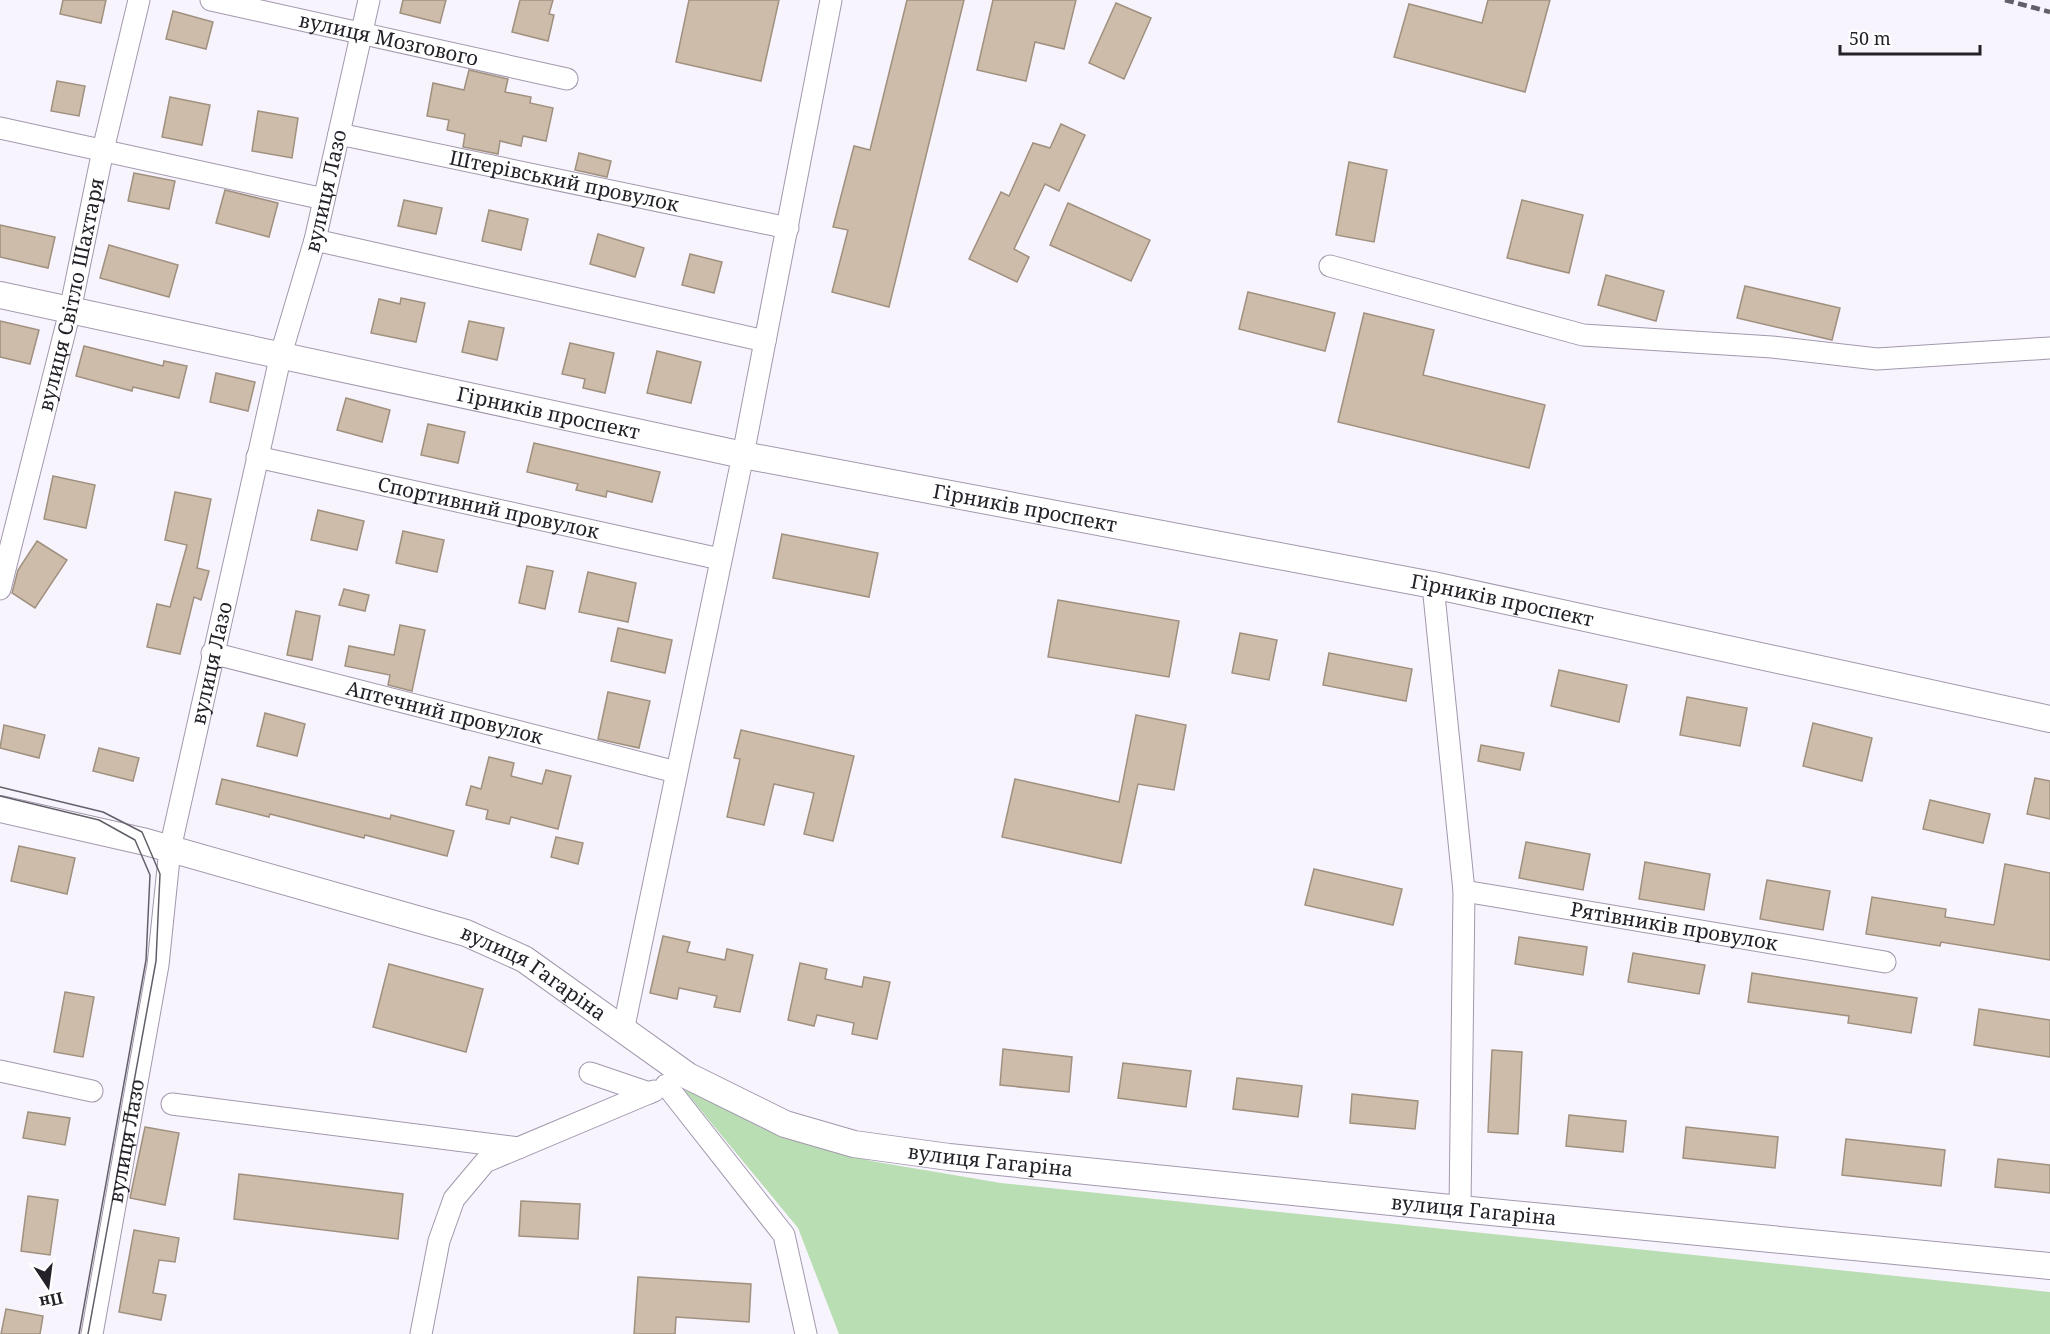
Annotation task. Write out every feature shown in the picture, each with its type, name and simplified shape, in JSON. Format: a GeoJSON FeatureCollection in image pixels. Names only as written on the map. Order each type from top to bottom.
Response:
{"type":"FeatureCollection","features":[{"type":"Feature","properties":{"kind":"main road","name":"Гірників проспект"},"geometry":{"type":"LineString","coordinates":[[0,295],[743,455],[1433,585],[2050,719]]}},
{"type":"Feature","properties":{"kind":"main road","name":"вулиця Гагаріна"},"geometry":{"type":"LineString","coordinates":[[0,809],[170,849],[466,933],[524,959],[623,1031],[668,1085],[854,1144],[949,1157],[2050,1266]]}},
{"type":"Feature","properties":{"kind":"street","name":"вулиця Світло Шахтаря"},"geometry":{"type":"LineString","coordinates":[[0,589],[70,311],[103,150],[139,0]]}},
{"type":"Feature","properties":{"kind":"street","name":"вулиця Мозгового"},"geometry":{"type":"LineString","coordinates":[[211,0],[567,79]]}},
{"type":"Feature","properties":{"kind":"street","name":"вулиця Лазо"},"geometry":{"type":"LineString","coordinates":[[92,1334],[158,965],[170,849],[257,456],[281,354],[315,240],[369,0]]}},
{"type":"Feature","properties":{"kind":"street"},"geometry":{"type":"LineString","coordinates":[[623,1031],[743,455],[831,0]]}},
{"type":"Feature","properties":{"kind":"street"},"geometry":{"type":"LineString","coordinates":[[0,128],[324,199]]}},
{"type":"Feature","properties":{"kind":"street","name":"Штерівський провулок"},"geometry":{"type":"LineString","coordinates":[[339,135],[788,228]]}},
{"type":"Feature","properties":{"kind":"street"},"geometry":{"type":"LineString","coordinates":[[315,240],[765,341]]}},
{"type":"Feature","properties":{"kind":"street"},"geometry":{"type":"LineString","coordinates":[[1330,266],[1583,335],[1772,347],[1876,359],[2050,348]]}},
{"type":"Feature","properties":{"kind":"street","name":"Спортивний провулок"},"geometry":{"type":"LineString","coordinates":[[257,456],[720,559]]}},
{"type":"Feature","properties":{"kind":"street"},"geometry":{"type":"LineString","coordinates":[[1433,585],[1464,891],[1460,1209]]}},
{"type":"Feature","properties":{"kind":"street","name":"Аптечний провулок"},"geometry":{"type":"LineString","coordinates":[[212,653],[676,772]]}},
{"type":"Feature","properties":{"kind":"street","name":"Рятівників провулок"},"geometry":{"type":"LineString","coordinates":[[1464,891],[1885,962]]}},
{"type":"Feature","properties":{"kind":"street"},"geometry":{"type":"LineString","coordinates":[[0,1071],[92,1090]]}},
{"type":"Feature","properties":{"kind":"street"},"geometry":{"type":"LineString","coordinates":[[590,1073],[668,1085],[784,1235],[806,1334]]}},
{"type":"Feature","properties":{"kind":"street"},"geometry":{"type":"LineString","coordinates":[[421,1334],[439,1241],[454,1199],[485,1162],[668,1085]]}},
{"type":"Feature","properties":{"kind":"street"},"geometry":{"type":"LineString","coordinates":[[172,1104],[519,1148]]}},
{"type":"Feature","properties":{"kind":"green space"},"geometry":{"type":"Polygon","coordinates":[[[689,1089],[761,1128],[871,1161],[1001,1183],[2050,1292],[2050,1334],[839,1334],[798,1228],[685,1091],[689,1089]]]}},
{"type":"Feature","properties":{"kind":"building"},"geometry":{"type":"Polygon","coordinates":[[[63,0],[106,0],[101,23],[60,14],[63,0]]]}},
{"type":"Feature","properties":{"kind":"building"},"geometry":{"type":"Polygon","coordinates":[[[403,0],[446,0],[440,23],[400,13],[403,0]]]}},
{"type":"Feature","properties":{"kind":"building"},"geometry":{"type":"Polygon","coordinates":[[[520,0],[553,0],[549,14],[554,15],[548,41],[512,32],[520,0]]]}},
{"type":"Feature","properties":{"kind":"building"},"geometry":{"type":"Polygon","coordinates":[[[689,0],[779,0],[761,81],[676,62],[689,0]]]}},
{"type":"Feature","properties":{"kind":"building"},"geometry":{"type":"Polygon","coordinates":[[[907,0],[964,0],[889,307],[832,292],[848,230],[833,227],[854,146],[870,150],[907,0]]]}},
{"type":"Feature","properties":{"kind":"building"},"geometry":{"type":"Polygon","coordinates":[[[993,0],[1076,0],[1064,49],[1035,42],[1026,81],[977,70],[993,0]]]}},
{"type":"Feature","properties":{"kind":"building"},"geometry":{"type":"Polygon","coordinates":[[[1488,0],[1550,0],[1525,92],[1394,57],[1409,4],[1482,23],[1488,0]]]}},
{"type":"Feature","properties":{"kind":"building"},"geometry":{"type":"Polygon","coordinates":[[[1116,3],[1151,18],[1124,79],[1089,63],[1116,3]]]}},
{"type":"Feature","properties":{"kind":"building"},"geometry":{"type":"Polygon","coordinates":[[[173,11],[213,22],[206,49],[166,39],[173,11]]]}},
{"type":"Feature","properties":{"kind":"building"},"geometry":{"type":"Polygon","coordinates":[[[469,70],[508,79],[505,92],[531,97],[530,103],[553,108],[546,141],[523,136],[521,146],[500,141],[498,154],[463,147],[465,134],[447,130],[449,120],[427,116],[433,83],[464,90],[469,70]]]}},
{"type":"Feature","properties":{"kind":"building"},"geometry":{"type":"Polygon","coordinates":[[[57,81],[85,86],[79,116],[51,111],[57,81]]]}},
{"type":"Feature","properties":{"kind":"building"},"geometry":{"type":"Polygon","coordinates":[[[170,97],[210,105],[202,145],[162,137],[170,97]]]}},
{"type":"Feature","properties":{"kind":"building"},"geometry":{"type":"Polygon","coordinates":[[[258,111],[298,118],[292,158],[252,151],[258,111]]]}},
{"type":"Feature","properties":{"kind":"building"},"geometry":{"type":"Polygon","coordinates":[[[1061,124],[1085,135],[1059,191],[1045,184],[1014,249],[1029,257],[1017,282],[969,259],[1001,192],[1009,196],[1033,143],[1050,148],[1061,124]]]}},
{"type":"Feature","properties":{"kind":"building"},"geometry":{"type":"Polygon","coordinates":[[[579,153],[611,161],[607,177],[575,170],[579,153]]]}},
{"type":"Feature","properties":{"kind":"building"},"geometry":{"type":"Polygon","coordinates":[[[1349,162],[1387,170],[1374,242],[1336,235],[1349,162]]]}},
{"type":"Feature","properties":{"kind":"building"},"geometry":{"type":"Polygon","coordinates":[[[134,173],[175,181],[169,209],[128,201],[134,173]]]}},
{"type":"Feature","properties":{"kind":"building"},"geometry":{"type":"Polygon","coordinates":[[[225,190],[278,203],[269,237],[216,223],[225,190]]]}},
{"type":"Feature","properties":{"kind":"building"},"geometry":{"type":"Polygon","coordinates":[[[404,200],[442,208],[436,234],[398,226],[404,200]]]}},
{"type":"Feature","properties":{"kind":"building"},"geometry":{"type":"Polygon","coordinates":[[[1522,200],[1583,215],[1569,273],[1507,258],[1522,200]]]}},
{"type":"Feature","properties":{"kind":"building"},"geometry":{"type":"Polygon","coordinates":[[[1068,203],[1150,240],[1131,281],[1050,245],[1068,203]]]}},
{"type":"Feature","properties":{"kind":"building"},"geometry":{"type":"Polygon","coordinates":[[[489,210],[528,219],[521,250],[482,241],[489,210]]]}},
{"type":"Feature","properties":{"kind":"building"},"geometry":{"type":"Polygon","coordinates":[[[0,225],[55,237],[48,268],[0,257],[0,225]]]}},
{"type":"Feature","properties":{"kind":"building"},"geometry":{"type":"Polygon","coordinates":[[[598,234],[644,248],[635,277],[590,264],[598,234]]]}},
{"type":"Feature","properties":{"kind":"building"},"geometry":{"type":"Polygon","coordinates":[[[109,245],[178,265],[169,297],[100,278],[109,245]]]}},
{"type":"Feature","properties":{"kind":"building"},"geometry":{"type":"Polygon","coordinates":[[[690,254],[722,262],[714,293],[682,285],[690,254]]]}},
{"type":"Feature","properties":{"kind":"building"},"geometry":{"type":"Polygon","coordinates":[[[1606,275],[1664,291],[1656,321],[1598,305],[1606,275]]]}},
{"type":"Feature","properties":{"kind":"building"},"geometry":{"type":"Polygon","coordinates":[[[1745,286],[1840,308],[1832,340],[1737,318],[1745,286]]]}},
{"type":"Feature","properties":{"kind":"building"},"geometry":{"type":"Polygon","coordinates":[[[1248,292],[1335,313],[1325,351],[1239,329],[1248,292]]]}},
{"type":"Feature","properties":{"kind":"building"},"geometry":{"type":"Polygon","coordinates":[[[401,298],[425,303],[416,342],[371,333],[379,299],[400,304],[401,298]]]}},
{"type":"Feature","properties":{"kind":"building"},"geometry":{"type":"Polygon","coordinates":[[[1364,313],[1434,330],[1423,375],[1545,405],[1529,468],[1338,422],[1364,313]]]}},
{"type":"Feature","properties":{"kind":"building"},"geometry":{"type":"Polygon","coordinates":[[[0,321],[39,330],[30,364],[0,357],[0,321]]]}},
{"type":"Feature","properties":{"kind":"building"},"geometry":{"type":"Polygon","coordinates":[[[469,321],[504,328],[497,360],[462,352],[469,321]]]}},
{"type":"Feature","properties":{"kind":"building"},"geometry":{"type":"Polygon","coordinates":[[[570,343],[614,353],[605,393],[583,388],[585,379],[562,374],[570,343]]]}},
{"type":"Feature","properties":{"kind":"building"},"geometry":{"type":"Polygon","coordinates":[[[84,346],[163,366],[164,361],[187,366],[179,398],[133,387],[132,391],[76,376],[84,346]]]}},
{"type":"Feature","properties":{"kind":"building"},"geometry":{"type":"Polygon","coordinates":[[[657,351],[701,362],[691,403],[647,393],[657,351]]]}},
{"type":"Feature","properties":{"kind":"building"},"geometry":{"type":"Polygon","coordinates":[[[216,373],[255,382],[248,411],[210,402],[216,373]]]}},
{"type":"Feature","properties":{"kind":"building"},"geometry":{"type":"Polygon","coordinates":[[[346,398],[390,410],[382,442],[337,430],[346,398]]]}},
{"type":"Feature","properties":{"kind":"building"},"geometry":{"type":"Polygon","coordinates":[[[428,424],[465,432],[458,463],[421,455],[428,424]]]}},
{"type":"Feature","properties":{"kind":"building"},"geometry":{"type":"Polygon","coordinates":[[[534,443],[660,472],[652,502],[607,491],[606,497],[576,490],[578,484],[527,472],[534,443]]]}},
{"type":"Feature","properties":{"kind":"building"},"geometry":{"type":"Polygon","coordinates":[[[53,476],[95,485],[86,528],[44,519],[53,476]]]}},
{"type":"Feature","properties":{"kind":"building"},"geometry":{"type":"Polygon","coordinates":[[[175,492],[211,499],[197,568],[209,571],[201,600],[194,597],[180,654],[147,647],[157,604],[170,607],[187,545],[165,540],[175,492]]]}},
{"type":"Feature","properties":{"kind":"building"},"geometry":{"type":"Polygon","coordinates":[[[318,510],[364,521],[357,550],[311,540],[318,510]]]}},
{"type":"Feature","properties":{"kind":"building"},"geometry":{"type":"Polygon","coordinates":[[[403,531],[444,540],[437,572],[396,563],[403,531]]]}},
{"type":"Feature","properties":{"kind":"building"},"geometry":{"type":"Polygon","coordinates":[[[782,534],[878,553],[869,597],[773,578],[782,534]]]}},
{"type":"Feature","properties":{"kind":"building"},"geometry":{"type":"Polygon","coordinates":[[[37,541],[67,560],[35,608],[12,593],[18,570],[37,541]]]}},
{"type":"Feature","properties":{"kind":"building"},"geometry":{"type":"Polygon","coordinates":[[[527,566],[553,571],[545,609],[519,603],[527,566]]]}},
{"type":"Feature","properties":{"kind":"building"},"geometry":{"type":"Polygon","coordinates":[[[588,572],[636,583],[628,622],[579,612],[588,572]]]}},
{"type":"Feature","properties":{"kind":"building"},"geometry":{"type":"Polygon","coordinates":[[[344,589],[369,595],[365,611],[339,605],[344,589]]]}},
{"type":"Feature","properties":{"kind":"building"},"geometry":{"type":"Polygon","coordinates":[[[1058,600],[1179,621],[1169,677],[1048,657],[1058,600]]]}},
{"type":"Feature","properties":{"kind":"building"},"geometry":{"type":"Polygon","coordinates":[[[296,611],[320,616],[312,660],[287,655],[296,611]]]}},
{"type":"Feature","properties":{"kind":"building"},"geometry":{"type":"Polygon","coordinates":[[[400,625],[425,630],[412,691],[388,685],[390,675],[345,666],[349,646],[394,655],[400,625]]]}},
{"type":"Feature","properties":{"kind":"building"},"geometry":{"type":"Polygon","coordinates":[[[618,628],[672,640],[665,673],[611,661],[618,628]]]}},
{"type":"Feature","properties":{"kind":"building"},"geometry":{"type":"Polygon","coordinates":[[[1240,633],[1277,640],[1269,680],[1232,673],[1240,633]]]}},
{"type":"Feature","properties":{"kind":"building"},"geometry":{"type":"Polygon","coordinates":[[[1329,653],[1412,669],[1406,701],[1323,685],[1329,653]]]}},
{"type":"Feature","properties":{"kind":"building"},"geometry":{"type":"Polygon","coordinates":[[[1559,670],[1627,685],[1619,722],[1551,706],[1559,670]]]}},
{"type":"Feature","properties":{"kind":"building"},"geometry":{"type":"Polygon","coordinates":[[[608,692],[650,701],[639,748],[598,739],[608,692]]]}},
{"type":"Feature","properties":{"kind":"building"},"geometry":{"type":"Polygon","coordinates":[[[1687,697],[1747,708],[1740,746],[1680,735],[1687,697]]]}},
{"type":"Feature","properties":{"kind":"building"},"geometry":{"type":"Polygon","coordinates":[[[265,713],[305,724],[297,756],[257,746],[265,713]]]}},
{"type":"Feature","properties":{"kind":"building"},"geometry":{"type":"Polygon","coordinates":[[[1136,715],[1186,725],[1174,790],[1138,784],[1121,863],[1002,837],[1015,779],[1119,802],[1136,715]]]}},
{"type":"Feature","properties":{"kind":"building"},"geometry":{"type":"Polygon","coordinates":[[[1813,723],[1872,738],[1862,781],[1803,766],[1813,723]]]}},
{"type":"Feature","properties":{"kind":"building"},"geometry":{"type":"Polygon","coordinates":[[[4,725],[45,735],[39,758],[0,748],[4,725]]]}},
{"type":"Feature","properties":{"kind":"building"},"geometry":{"type":"Polygon","coordinates":[[[741,730],[854,756],[833,841],[804,834],[814,793],[774,784],[764,825],[727,817],[740,759],[734,758],[741,730]]]}},
{"type":"Feature","properties":{"kind":"building"},"geometry":{"type":"Polygon","coordinates":[[[1481,745],[1524,753],[1520,770],[1478,761],[1481,745]]]}},
{"type":"Feature","properties":{"kind":"building"},"geometry":{"type":"Polygon","coordinates":[[[99,748],[139,758],[133,781],[93,771],[99,748]]]}},
{"type":"Feature","properties":{"kind":"building"},"geometry":{"type":"Polygon","coordinates":[[[489,757],[514,763],[511,776],[542,784],[546,770],[571,776],[558,829],[511,817],[509,824],[486,819],[488,810],[466,805],[471,786],[481,789],[489,757]]]}},
{"type":"Feature","properties":{"kind":"building"},"geometry":{"type":"Polygon","coordinates":[[[2035,778],[2050,781],[2050,819],[2027,814],[2035,778]]]}},
{"type":"Feature","properties":{"kind":"building"},"geometry":{"type":"Polygon","coordinates":[[[222,779],[390,819],[391,815],[454,831],[447,856],[365,835],[364,838],[270,814],[269,817],[216,804],[222,779]]]}},
{"type":"Feature","properties":{"kind":"building"},"geometry":{"type":"Polygon","coordinates":[[[1930,800],[1990,814],[1983,843],[1923,829],[1930,800]]]}},
{"type":"Feature","properties":{"kind":"building"},"geometry":{"type":"Polygon","coordinates":[[[556,837],[583,843],[578,864],[551,857],[556,837]]]}},
{"type":"Feature","properties":{"kind":"building"},"geometry":{"type":"Polygon","coordinates":[[[1526,842],[1590,854],[1583,890],[1519,878],[1526,842]]]}},
{"type":"Feature","properties":{"kind":"building"},"geometry":{"type":"Polygon","coordinates":[[[19,846],[75,858],[67,894],[11,881],[19,846]]]}},
{"type":"Feature","properties":{"kind":"building"},"geometry":{"type":"Polygon","coordinates":[[[1645,862],[1710,874],[1704,910],[1639,899],[1645,862]]]}},
{"type":"Feature","properties":{"kind":"building"},"geometry":{"type":"Polygon","coordinates":[[[2005,864],[2050,873],[2050,960],[1941,942],[1940,946],[1866,934],[1872,897],[1946,909],[1945,917],[1994,925],[2005,864]]]}},
{"type":"Feature","properties":{"kind":"building"},"geometry":{"type":"Polygon","coordinates":[[[1314,869],[1402,889],[1393,925],[1305,905],[1314,869]]]}},
{"type":"Feature","properties":{"kind":"building"},"geometry":{"type":"Polygon","coordinates":[[[1767,880],[1830,891],[1823,930],[1760,919],[1767,880]]]}},
{"type":"Feature","properties":{"kind":"building"},"geometry":{"type":"Polygon","coordinates":[[[663,936],[690,942],[687,952],[725,960],[727,949],[753,955],[740,1012],[714,1007],[717,996],[679,988],[677,999],[650,993],[663,936]]]}},
{"type":"Feature","properties":{"kind":"building"},"geometry":{"type":"Polygon","coordinates":[[[1519,937],[1587,947],[1583,975],[1515,964],[1519,937]]]}},
{"type":"Feature","properties":{"kind":"building"},"geometry":{"type":"Polygon","coordinates":[[[1633,953],[1705,965],[1699,994],[1628,982],[1633,953]]]}},
{"type":"Feature","properties":{"kind":"building"},"geometry":{"type":"Polygon","coordinates":[[[800,963],[827,969],[825,979],[862,987],[864,977],[890,982],[877,1039],[852,1034],[854,1023],[817,1015],[814,1026],[788,1020],[800,963]]]}},
{"type":"Feature","properties":{"kind":"building"},"geometry":{"type":"Polygon","coordinates":[[[389,964],[483,989],[466,1052],[373,1027],[389,964]]]}},
{"type":"Feature","properties":{"kind":"building"},"geometry":{"type":"Polygon","coordinates":[[[1752,973],[1917,998],[1911,1033],[1848,1023],[1849,1016],[1748,1002],[1752,973]]]}},
{"type":"Feature","properties":{"kind":"building"},"geometry":{"type":"Polygon","coordinates":[[[65,992],[94,997],[83,1057],[54,1052],[65,992]]]}},
{"type":"Feature","properties":{"kind":"building"},"geometry":{"type":"Polygon","coordinates":[[[1979,1009],[2050,1020],[2050,1057],[1974,1045],[1979,1009]]]}},
{"type":"Feature","properties":{"kind":"building"},"geometry":{"type":"Polygon","coordinates":[[[1003,1049],[1072,1057],[1069,1092],[1000,1085],[1003,1049]]]}},
{"type":"Feature","properties":{"kind":"building"},"geometry":{"type":"Polygon","coordinates":[[[1492,1050],[1522,1052],[1518,1134],[1488,1132],[1492,1050]]]}},
{"type":"Feature","properties":{"kind":"building"},"geometry":{"type":"Polygon","coordinates":[[[1123,1063],[1191,1071],[1186,1107],[1118,1098],[1123,1063]]]}},
{"type":"Feature","properties":{"kind":"building"},"geometry":{"type":"Polygon","coordinates":[[[1237,1078],[1302,1086],[1298,1117],[1233,1109],[1237,1078]]]}},
{"type":"Feature","properties":{"kind":"building"},"geometry":{"type":"Polygon","coordinates":[[[1352,1094],[1418,1101],[1415,1129],[1350,1123],[1352,1094]]]}},
{"type":"Feature","properties":{"kind":"building"},"geometry":{"type":"Polygon","coordinates":[[[28,1112],[70,1118],[65,1145],[23,1138],[28,1112]]]}},
{"type":"Feature","properties":{"kind":"building"},"geometry":{"type":"Polygon","coordinates":[[[1569,1115],[1626,1121],[1623,1152],[1566,1146],[1569,1115]]]}},
{"type":"Feature","properties":{"kind":"building"},"geometry":{"type":"Polygon","coordinates":[[[145,1127],[179,1133],[165,1205],[130,1198],[145,1127]]]}},
{"type":"Feature","properties":{"kind":"building"},"geometry":{"type":"Polygon","coordinates":[[[1686,1127],[1778,1137],[1775,1168],[1683,1158],[1686,1127]]]}},
{"type":"Feature","properties":{"kind":"building"},"geometry":{"type":"Polygon","coordinates":[[[1846,1139],[1945,1150],[1941,1186],[1842,1175],[1846,1139]]]}},
{"type":"Feature","properties":{"kind":"building"},"geometry":{"type":"Polygon","coordinates":[[[1998,1159],[2050,1165],[2050,1193],[1995,1187],[1998,1159]]]}},
{"type":"Feature","properties":{"kind":"building"},"geometry":{"type":"Polygon","coordinates":[[[239,1174],[403,1194],[398,1239],[234,1219],[239,1174]]]}},
{"type":"Feature","properties":{"kind":"building"},"geometry":{"type":"Polygon","coordinates":[[[28,1196],[58,1200],[50,1255],[21,1251],[28,1196]]]}},
{"type":"Feature","properties":{"kind":"building"},"geometry":{"type":"Polygon","coordinates":[[[521,1201],[580,1204],[578,1239],[519,1236],[521,1201]]]}},
{"type":"Feature","properties":{"kind":"building"},"geometry":{"type":"Polygon","coordinates":[[[134,1230],[179,1238],[175,1262],[159,1260],[153,1293],[166,1295],[161,1320],[119,1312],[134,1230]]]}},
{"type":"Feature","properties":{"kind":"building"},"geometry":{"type":"Polygon","coordinates":[[[638,1277],[751,1284],[749,1322],[676,1317],[675,1334],[634,1334],[638,1277]]]}},
{"type":"Feature","properties":{"kind":"building"},"geometry":{"type":"Polygon","coordinates":[[[6,1309],[43,1316],[40,1334],[1,1334],[6,1309]]]}},
{"type":"Feature","properties":{"kind":"tram line"},"geometry":{"type":"LineString","coordinates":[[0,787],[103,812],[142,832],[160,874],[156,961],[88,1334]]}},
{"type":"Feature","properties":{"kind":"tram line"},"geometry":{"type":"LineString","coordinates":[[0,796],[99,820],[135,840],[150,875],[146,960],[79,1334]]}},
{"type":"Feature","properties":{"kind":"railway"},"geometry":{"type":"LineString","coordinates":[[2005,0],[2050,12]]}}]}
